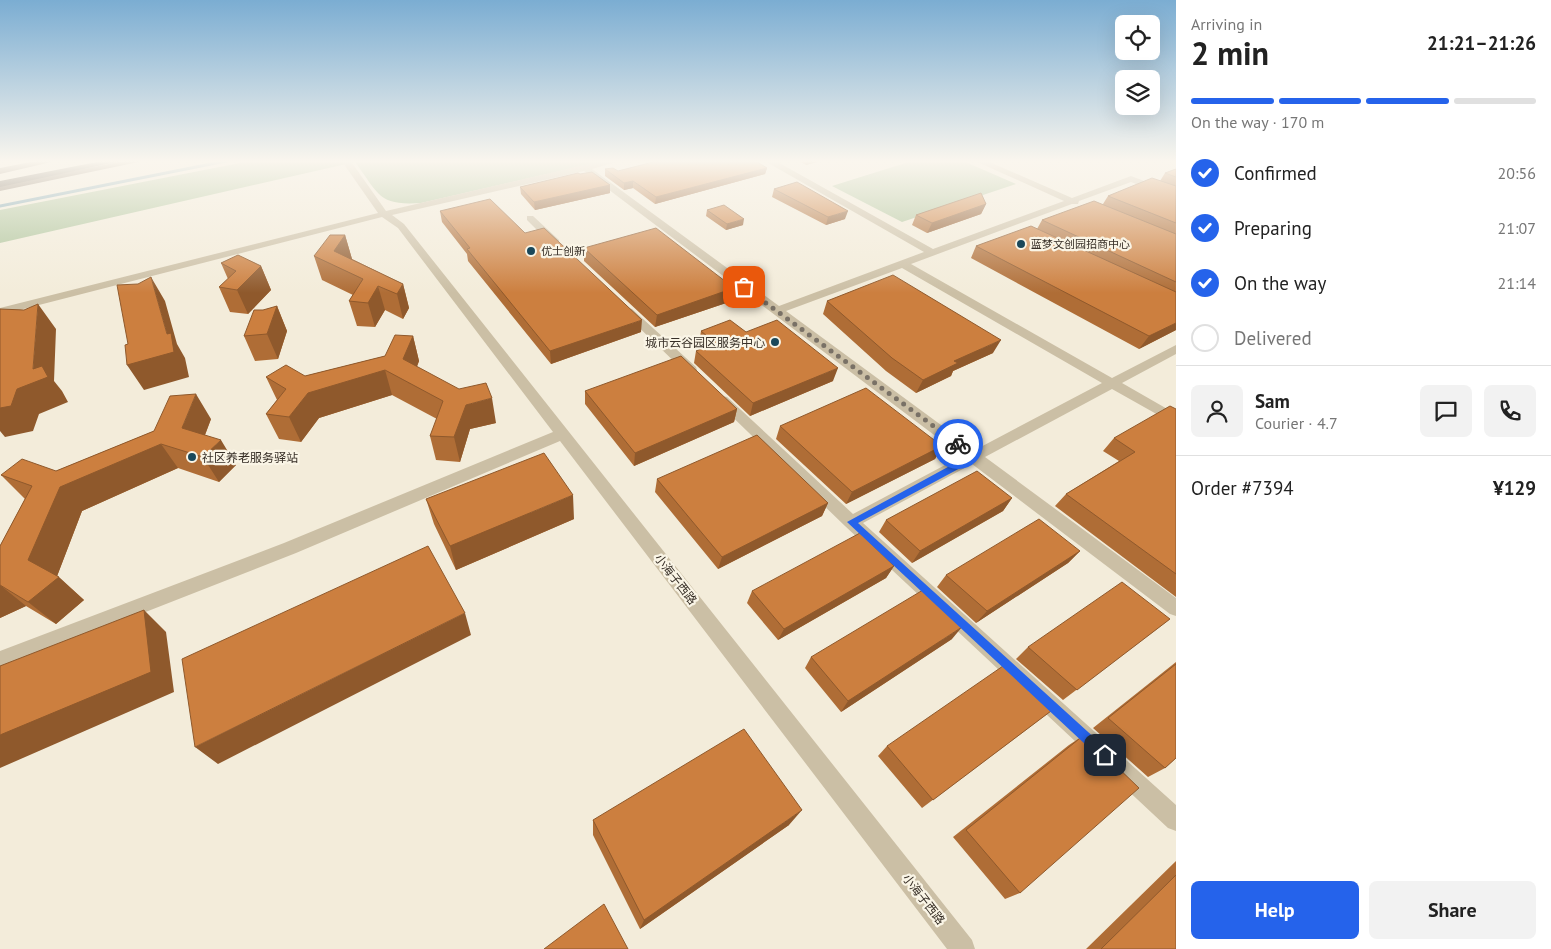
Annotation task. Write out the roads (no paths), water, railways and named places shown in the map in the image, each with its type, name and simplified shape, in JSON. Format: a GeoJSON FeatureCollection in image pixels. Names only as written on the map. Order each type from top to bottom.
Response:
{"type":"FeatureCollection","features":[{"type":"Feature","properties":{"kind":"street","name":"小海子西路"},"geometry":{"type":"LineString","coordinates":[[377,204],[384,214],[401,226],[963,949]]}},
{"type":"Feature","properties":{"kind":"street"},"geometry":{"type":"LineString","coordinates":[[0,312],[427,204]]}},
{"type":"Feature","properties":{"kind":"street"},"geometry":{"type":"LineString","coordinates":[[634,204],[1176,608]]}},
{"type":"Feature","properties":{"kind":"street"},"geometry":{"type":"LineString","coordinates":[[846,204],[931,252]]}},
{"type":"Feature","properties":{"kind":"street"},"geometry":{"type":"LineString","coordinates":[[775,311],[1062,204]]}},
{"type":"Feature","properties":{"kind":"street"},"geometry":{"type":"LineString","coordinates":[[1079,204],[1089,208]]}},
{"type":"Feature","properties":{"kind":"street"},"geometry":{"type":"LineString","coordinates":[[530,218],[566,252]]}},
{"type":"Feature","properties":{"kind":"street"},"geometry":{"type":"LineString","coordinates":[[1008,224],[1025,232]]}},
{"type":"Feature","properties":{"kind":"street"},"geometry":{"type":"LineString","coordinates":[[902,263],[1176,420]]}},
{"type":"Feature","properties":{"kind":"street"},"geometry":{"type":"LineString","coordinates":[[616,299],[851,522],[1176,820]]}},
{"type":"Feature","properties":{"kind":"street"},"geometry":{"type":"LineString","coordinates":[[851,522],[1176,349]]}},
{"type":"Feature","properties":{"kind":"street"},"geometry":{"type":"LineString","coordinates":[[0,660],[290,548],[563,434]]}},
{"type":"Feature","properties":{"kind":"waterway"},"geometry":{"type":"LineString","coordinates":[[0,206],[9,204]]}},
{"type":"Feature","properties":{"kind":"place","name":"蓝梦文创园招商中心"},"geometry":{"type":"Point","coordinates":[1021,244]}},
{"type":"Feature","properties":{"kind":"place","name":"优士创新"},"geometry":{"type":"Point","coordinates":[531,251]}},
{"type":"Feature","properties":{"kind":"place","name":"城市云谷园区服务中心"},"geometry":{"type":"Point","coordinates":[775,342]}},
{"type":"Feature","properties":{"kind":"place","name":"社区养老服务驿站"},"geometry":{"type":"Point","coordinates":[192,457]}}]}
